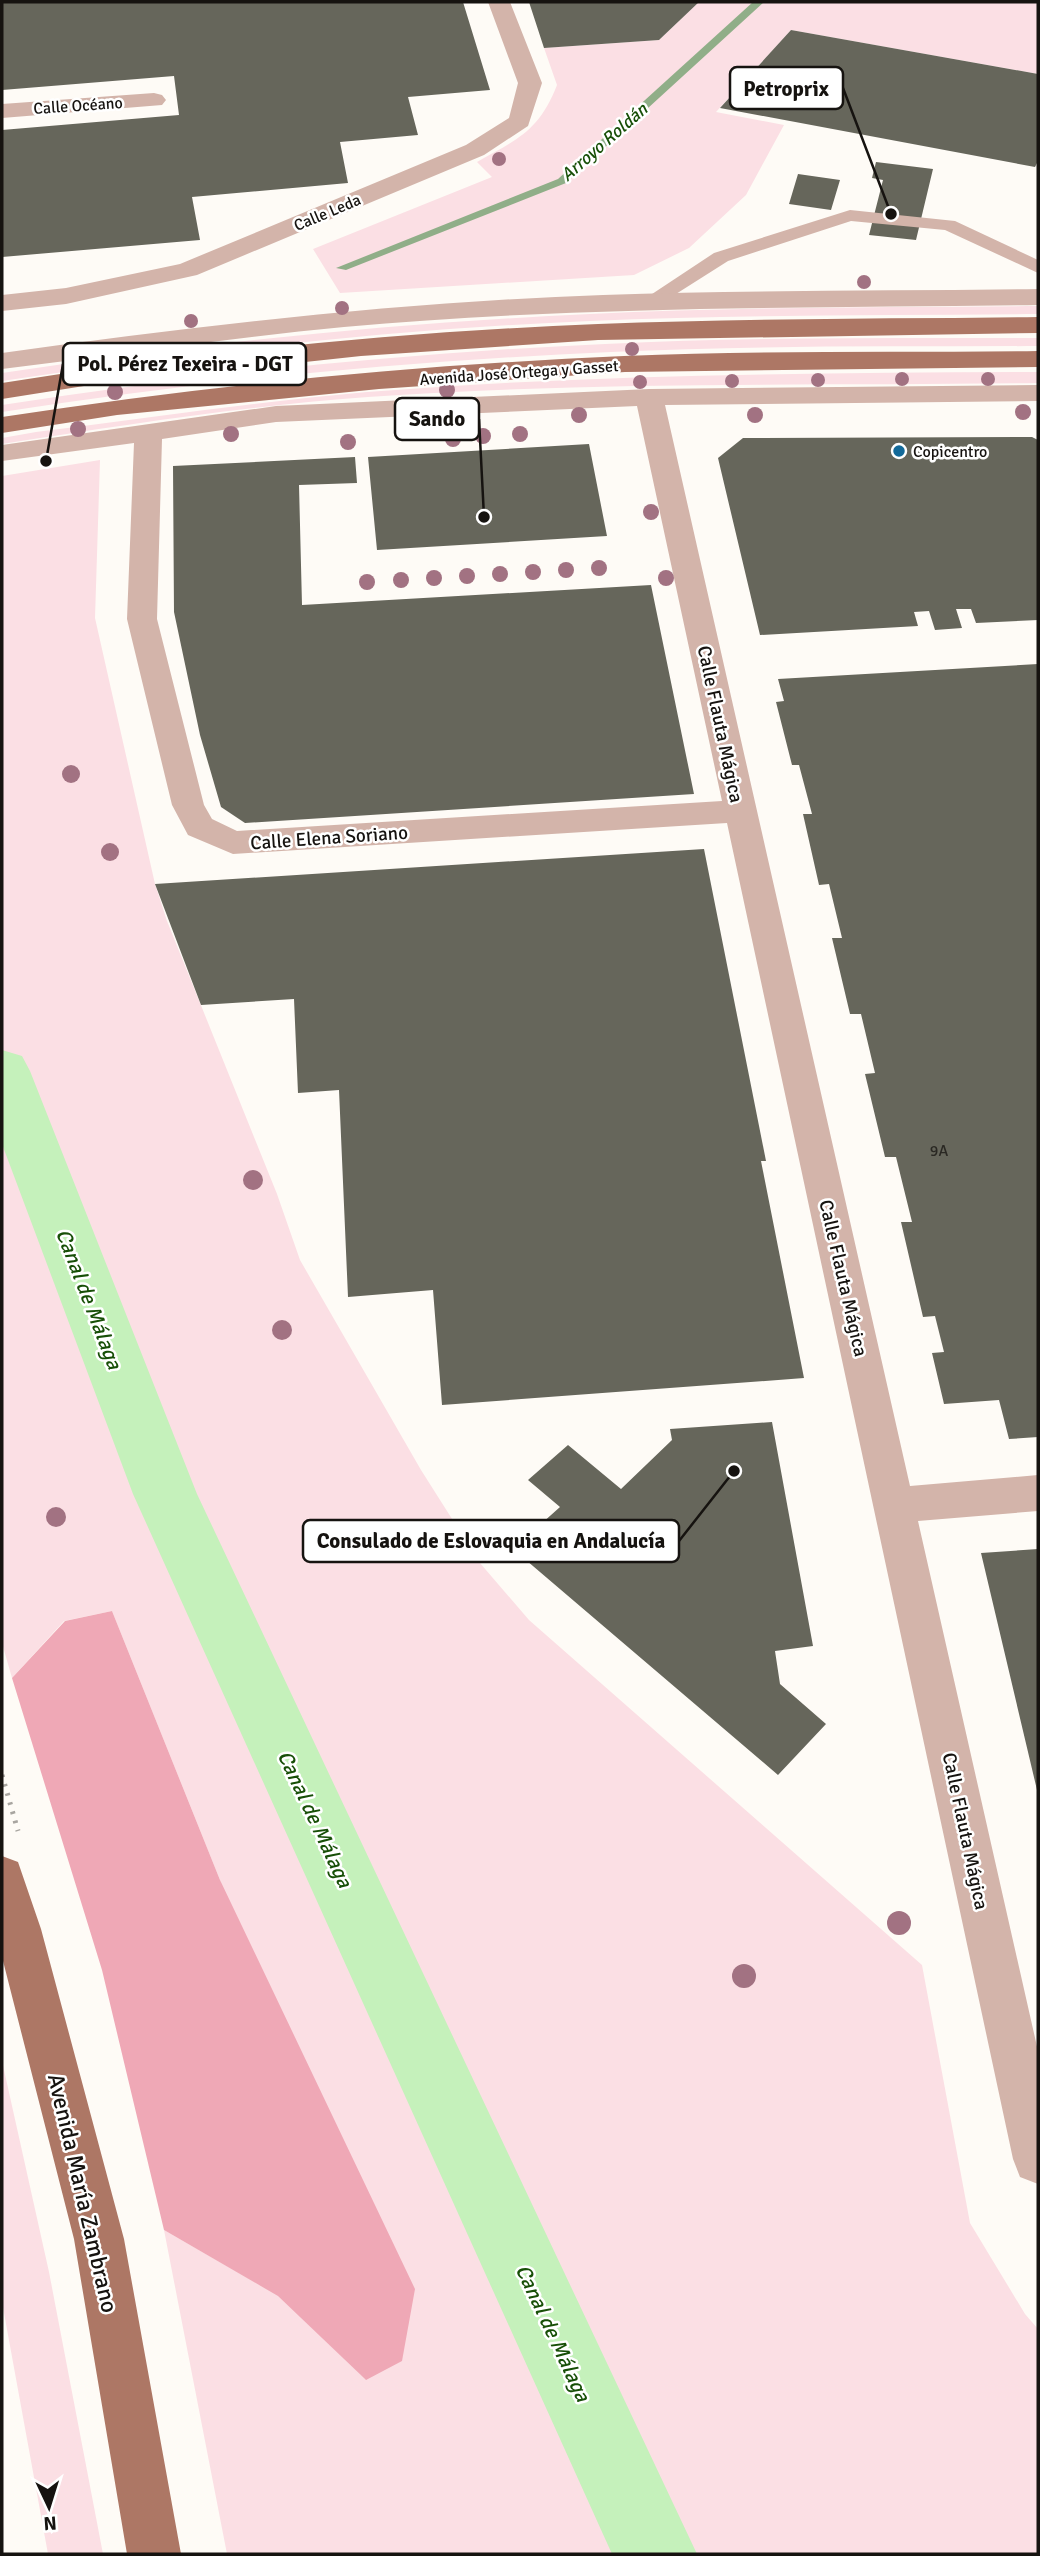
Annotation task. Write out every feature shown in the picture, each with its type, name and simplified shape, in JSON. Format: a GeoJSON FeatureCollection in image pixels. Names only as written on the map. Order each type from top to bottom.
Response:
{"type":"FeatureCollection","features":[{"type":"Feature","properties":{"kind":"main road","name":"Avenida José Ortega y Gasset"},"geometry":{"type":"LineString","coordinates":[[2,391],[84,378],[361,348],[584,333],[1038,325]]}},
{"type":"Feature","properties":{"kind":"main road","name":"Avenida José Ortega y Gasset"},"geometry":{"type":"LineString","coordinates":[[2,425],[117,407],[379,381],[625,364],[1038,359]]}},
{"type":"Feature","properties":{"kind":"main road","name":"Avenida María Zambrano"},"geometry":{"type":"LineString","coordinates":[[2,1878],[18,1929],[99,2239],[154,2554]]}},
{"type":"Feature","properties":{"kind":"street","name":"Calle Leda"},"geometry":{"type":"LineString","coordinates":[[2,303],[66,296],[188,270],[475,150],[520,121],[530,83],[499,2]]}},
{"type":"Feature","properties":{"kind":"street","name":"Calle Océano"},"geometry":{"type":"LineString","coordinates":[[2,111],[154,100]]}},
{"type":"Feature","properties":{"kind":"street"},"geometry":{"type":"LineString","coordinates":[[2,361],[130,343],[345,319],[650,302],[1038,298]]}},
{"type":"Feature","properties":{"kind":"street","name":"Avenida José Ortega y Gasset"},"geometry":{"type":"LineString","coordinates":[[2,453],[276,414],[649,397],[1038,393]]}},
{"type":"Feature","properties":{"kind":"street","name":"Calle Flauta Mágica"},"geometry":{"type":"LineString","coordinates":[[649,397],[1038,2159]]}},
{"type":"Feature","properties":{"kind":"street","name":"Calle Elena Soriano"},"geometry":{"type":"LineString","coordinates":[[148,431],[142,619],[188,805],[200,827],[233,843],[740,811]]}},
{"type":"Feature","properties":{"kind":"street"},"geometry":{"type":"LineString","coordinates":[[894,1506],[1038,1493]]}},
{"type":"Feature","properties":{"kind":"lane"},"geometry":{"type":"LineString","coordinates":[[650,302],[721,257],[850,215],[949,225],[1038,267]]}},
{"type":"Feature","properties":{"kind":"shaded area"},"geometry":{"type":"Polygon","coordinates":[[[699,2],[1038,2],[1038,74],[791,30],[716,112],[784,125],[746,195],[689,248],[634,275],[340,293],[313,249],[492,177],[477,162],[516,140],[535,124],[557,85],[544,48],[659,40],[699,2]]]}},
{"type":"Feature","properties":{"kind":"shaded area"},"geometry":{"type":"Polygon","coordinates":[[[1038,306],[1038,314],[590,321],[442,330],[221,351],[2,381],[2,373],[148,352],[442,323],[702,310],[1038,306]]]}},
{"type":"Feature","properties":{"kind":"shaded area"},"geometry":{"type":"Polygon","coordinates":[[[1038,338],[1038,346],[718,348],[458,361],[229,381],[2,412],[2,405],[152,384],[303,366],[454,353],[713,340],[1038,338]]]}},
{"type":"Feature","properties":{"kind":"shaded area"},"geometry":{"type":"Polygon","coordinates":[[[1038,372],[1038,383],[619,386],[368,397],[230,411],[2,444],[2,438],[36,432],[242,405],[451,386],[702,376],[1038,372]]]}},
{"type":"Feature","properties":{"kind":"shaded area"},"geometry":{"type":"Polygon","coordinates":[[[100,460],[95,618],[155,884],[167,921],[277,1194],[300,1260],[421,1470],[480,1563],[529,1620],[922,1965],[970,2223],[1025,2314],[1038,2329],[1038,2554],[227,2554],[164,2230],[279,2296],[366,2380],[220,1880],[112,1611],[64,1621],[12,1678],[2,1643],[2,476],[100,460]]]}},
{"type":"Feature","properties":{"kind":"shaded area"},"geometry":{"type":"Polygon","coordinates":[[[112,1611],[220,1880],[415,2289],[402,2361],[366,2380],[278,2296],[164,2230],[102,1970],[12,1678],[65,1621],[112,1611]]]}},
{"type":"Feature","properties":{"kind":"shaded area"},"geometry":{"type":"Polygon","coordinates":[[[2,2061],[49,2272],[103,2554],[48,2554],[2,2302],[2,2061]]]}},
{"type":"Feature","properties":{"kind":"building"},"geometry":{"type":"Polygon","coordinates":[[[2,2],[463,2],[490,90],[408,97],[418,135],[340,142],[348,183],[192,197],[200,240],[2,257],[2,130],[179,115],[174,76],[2,90],[2,2]]]}},
{"type":"Feature","properties":{"kind":"building"},"geometry":{"type":"Polygon","coordinates":[[[529,2],[699,2],[659,40],[544,48],[529,2]]]}},
{"type":"Feature","properties":{"kind":"building"},"geometry":{"type":"Polygon","coordinates":[[[791,30],[1038,74],[1038,161],[1035,167],[720,108],[791,30]]]}},
{"type":"Feature","properties":{"kind":"building"},"geometry":{"type":"Polygon","coordinates":[[[876,162],[933,169],[916,240],[869,235],[883,180],[872,178],[876,162]]]}},
{"type":"Feature","properties":{"kind":"building"},"geometry":{"type":"Polygon","coordinates":[[[798,174],[840,180],[831,210],[789,204],[798,174]]]}},
{"type":"Feature","properties":{"kind":"building"},"geometry":{"type":"Polygon","coordinates":[[[1032,437],[1038,440],[1038,620],[976,623],[971,609],[956,609],[962,628],[935,630],[929,611],[914,612],[918,626],[760,635],[718,458],[743,438],[1032,437]]]}},
{"type":"Feature","properties":{"kind":"building"},"geometry":{"type":"Polygon","coordinates":[[[589,444],[607,536],[377,550],[368,457],[589,444]]]}},
{"type":"Feature","properties":{"kind":"building"},"geometry":{"type":"Polygon","coordinates":[[[355,457],[357,483],[299,485],[302,605],[651,585],[694,794],[245,823],[221,807],[200,735],[174,612],[173,466],[355,457]]]}},
{"type":"Feature","properties":{"kind":"building"},"geometry":{"type":"Polygon","coordinates":[[[1038,664],[1038,1437],[1009,1439],[999,1400],[944,1404],[932,1353],[944,1352],[935,1316],[923,1317],[901,1222],[912,1222],[896,1157],[885,1157],[865,1074],[875,1073],[861,1014],[850,1014],[832,938],[842,938],[829,884],[819,885],[803,814],[812,814],[799,765],[792,765],[776,702],[784,701],[778,679],[1038,664]]]}},
{"type":"Feature","properties":{"kind":"building"},"geometry":{"type":"Polygon","coordinates":[[[704,849],[766,1161],[761,1161],[804,1378],[442,1405],[433,1290],[348,1297],[339,1090],[298,1093],[294,999],[201,1005],[155,884],[704,849]]]}},
{"type":"Feature","properties":{"kind":"building"},"geometry":{"type":"Polygon","coordinates":[[[772,1422],[813,1646],[775,1651],[780,1684],[826,1724],[778,1775],[513,1549],[560,1507],[528,1480],[568,1445],[621,1489],[672,1440],[670,1429],[772,1422]]]}},
{"type":"Feature","properties":{"kind":"building"},"geometry":{"type":"Polygon","coordinates":[[[1038,1549],[1038,1790],[1037,1790],[981,1553],[1038,1549]]]}},
{"type":"Feature","properties":{"kind":"waterway","name":"Arroyo Roldán"},"geometry":{"type":"LineString","coordinates":[[342,268],[562,181],[759,2]]}},
{"type":"Feature","properties":{"kind":"waterway","name":"Canal de Málaga"},"geometry":{"type":"LineString","coordinates":[[2,1071],[165,1494],[655,2554]]}},
{"type":"Feature","properties":{"kind":"place","name":"Petroprix"},"geometry":{"type":"Point","coordinates":[891,214]}},
{"type":"Feature","properties":{"kind":"place","name":"Copicentro"},"geometry":{"type":"Point","coordinates":[899,451]}},
{"type":"Feature","properties":{"kind":"place","name":"Pol. Pérez Texeira - DGT"},"geometry":{"type":"Point","coordinates":[46,461]}},
{"type":"Feature","properties":{"kind":"place","name":"Sando"},"geometry":{"type":"Point","coordinates":[484,517]}},
{"type":"Feature","properties":{"kind":"place","name":"Consulado de Eslovaquia en Andalucía"},"geometry":{"type":"Point","coordinates":[734,1471]}}]}
